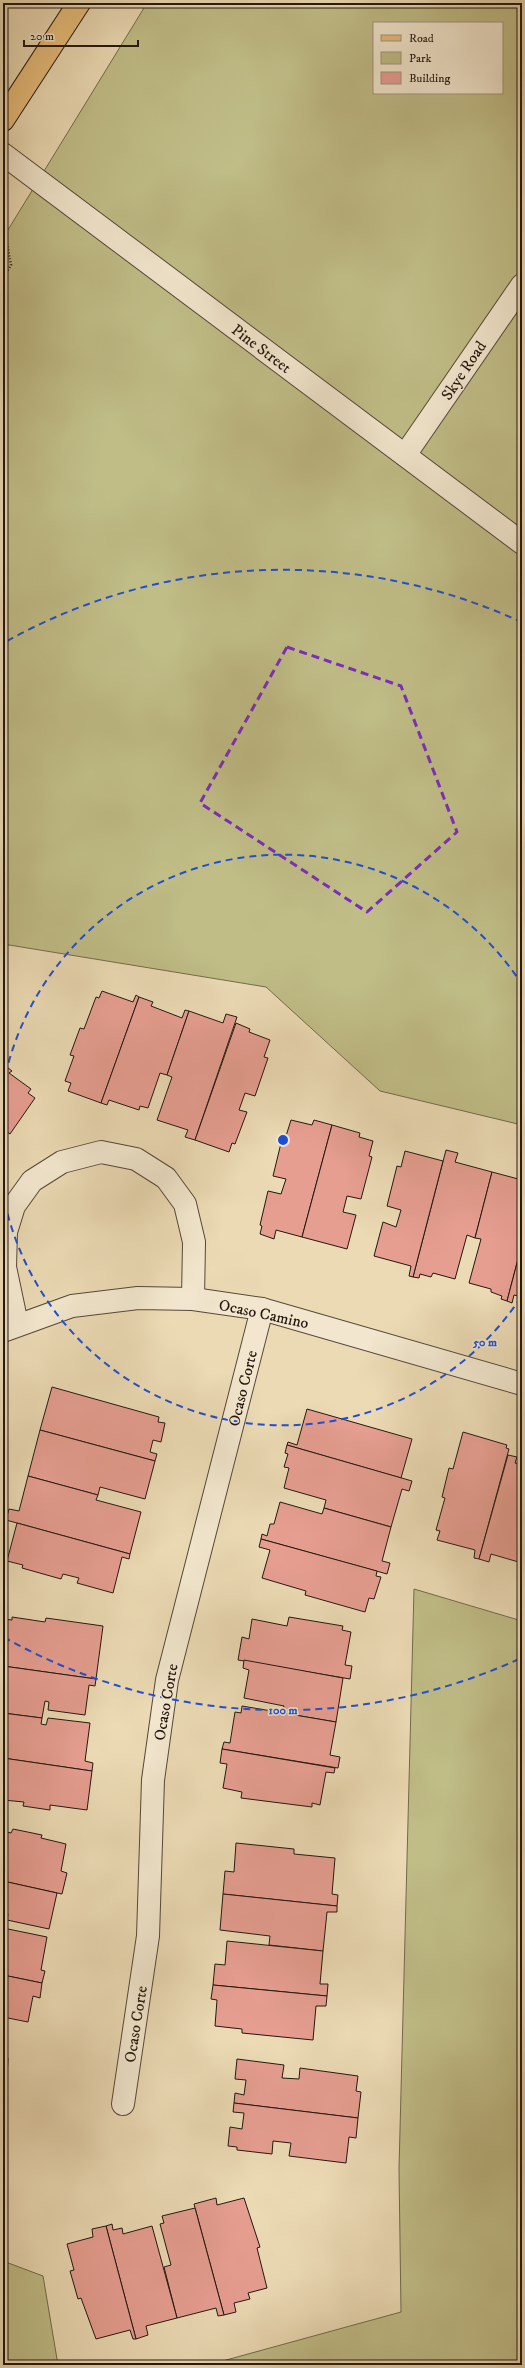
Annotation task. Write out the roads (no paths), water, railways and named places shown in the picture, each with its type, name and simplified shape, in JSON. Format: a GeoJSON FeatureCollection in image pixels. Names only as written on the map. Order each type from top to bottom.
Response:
{"type":"FeatureCollection","features":[{"type":"Feature","properties":{"kind":"main road"},"geometry":{"type":"LineString","coordinates":[[3,120],[79,3]]}},
{"type":"Feature","properties":{"kind":"street","name":"Pine Street"},"geometry":{"type":"LineString","coordinates":[[3,154],[522,543]]}},
{"type":"Feature","properties":{"kind":"street","name":"Skye Road"},"geometry":{"type":"LineString","coordinates":[[405,456],[522,285]]}},
{"type":"Feature","properties":{"kind":"street"},"geometry":{"type":"LineString","coordinates":[[10,1327],[5,1267],[6,1232],[14,1206],[32,1181],[62,1162],[101,1152],[136,1159],[166,1178],[185,1204],[194,1242],[194,1299]]}},
{"type":"Feature","properties":{"kind":"street","name":"Ocaso Camino"},"geometry":{"type":"LineString","coordinates":[[10,1327],[72,1306],[138,1298],[194,1299],[262,1309],[522,1384]]}},
{"type":"Feature","properties":{"kind":"street","name":"Ocaso Corte"},"geometry":{"type":"LineString","coordinates":[[123,2104],[148,1936],[153,1780],[167,1680],[262,1309]]}}]}
